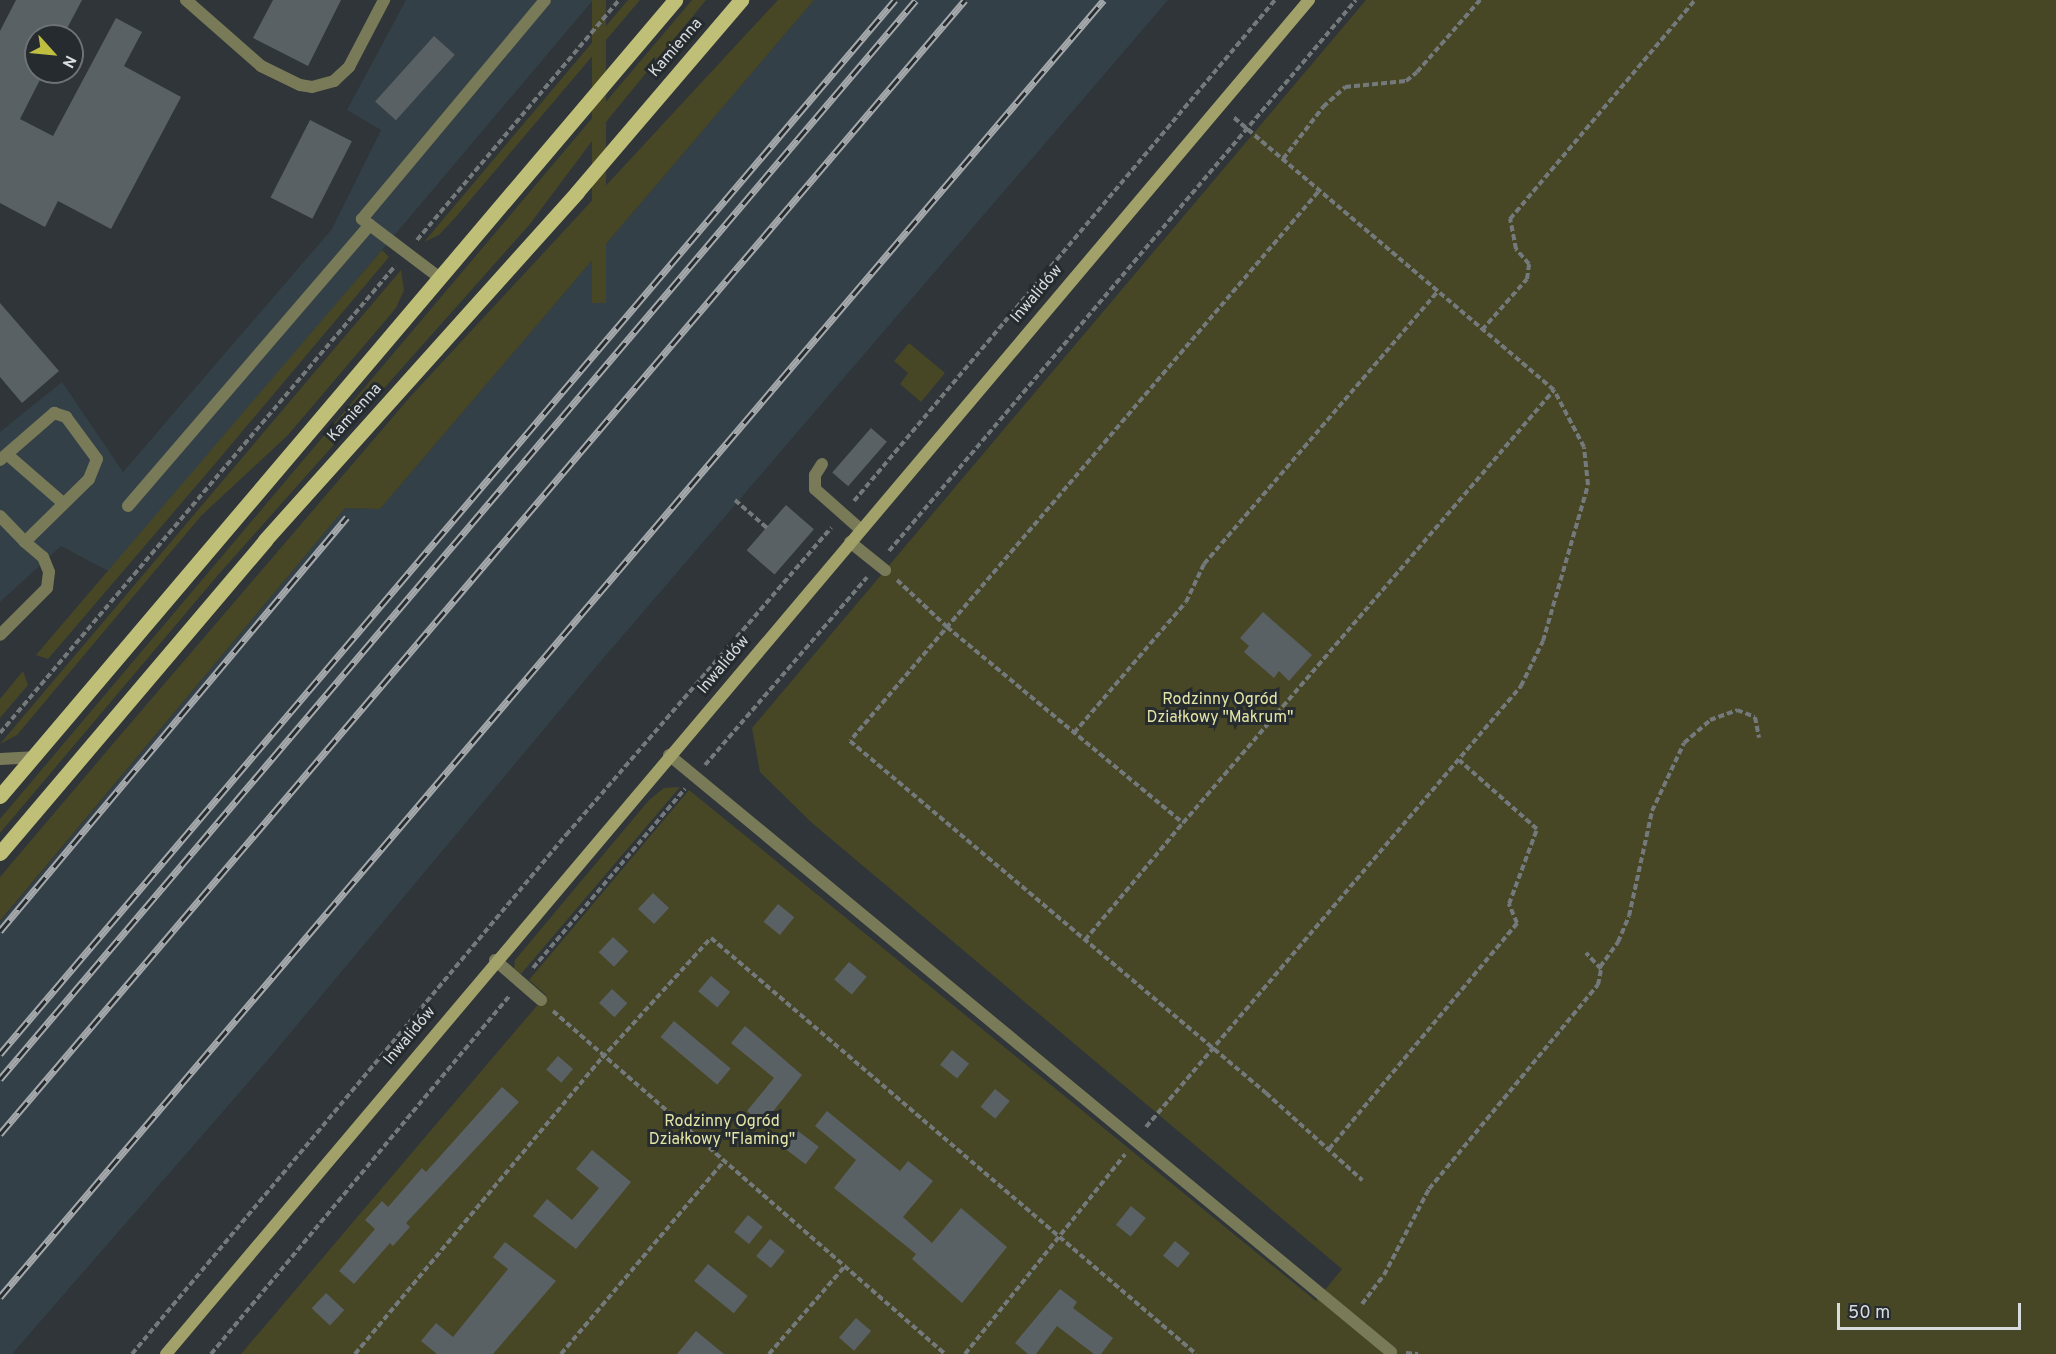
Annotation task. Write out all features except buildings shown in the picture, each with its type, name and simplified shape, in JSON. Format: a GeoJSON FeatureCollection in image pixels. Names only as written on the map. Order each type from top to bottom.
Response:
{"type":"FeatureCollection","features":[{"type":"Feature","properties":{"kind":"main road","name":"Kamienna"},"geometry":{"type":"LineString","coordinates":[[0,796],[675,0]]}},
{"type":"Feature","properties":{"kind":"main road","name":"Kamienna"},"geometry":{"type":"LineString","coordinates":[[0,853],[265,540],[577,192],[741,0]]}},
{"type":"Feature","properties":{"kind":"street"},"geometry":{"type":"LineString","coordinates":[[186,0],[261,66],[300,85],[312,87],[334,81],[349,67],[384,0]]}},
{"type":"Feature","properties":{"kind":"street"},"geometry":{"type":"LineString","coordinates":[[440,278],[362,219],[545,0]]}},
{"type":"Feature","properties":{"kind":"street","name":"Inwalidów"},"geometry":{"type":"LineString","coordinates":[[166,1354],[495,960],[1309,0]]}},
{"type":"Feature","properties":{"kind":"street"},"geometry":{"type":"LineString","coordinates":[[129,506],[370,225]]}},
{"type":"Feature","properties":{"kind":"street"},"geometry":{"type":"LineString","coordinates":[[26,542],[89,479],[97,459],[66,417],[54,412],[4,458],[63,503]]}},
{"type":"Feature","properties":{"kind":"street"},"geometry":{"type":"LineString","coordinates":[[822,464],[815,476],[815,489],[860,530]]}},
{"type":"Feature","properties":{"kind":"street"},"geometry":{"type":"LineString","coordinates":[[0,516],[42,557],[49,572],[47,588],[0,635]]}},
{"type":"Feature","properties":{"kind":"street"},"geometry":{"type":"LineString","coordinates":[[850,542],[881,567]]}},
{"type":"Feature","properties":{"kind":"street"},"geometry":{"type":"LineString","coordinates":[[669,755],[1351,1316],[1391,1352]]}},
{"type":"Feature","properties":{"kind":"street"},"geometry":{"type":"LineString","coordinates":[[0,759],[33,757]]}},
{"type":"Feature","properties":{"kind":"street"},"geometry":{"type":"LineString","coordinates":[[495,960],[541,1000]]}},
{"type":"Feature","properties":{"kind":"path"},"geometry":{"type":"LineString","coordinates":[[0,733],[619,0]]}},
{"type":"Feature","properties":{"kind":"path"},"geometry":{"type":"LineString","coordinates":[[132,1354],[567,835],[842,515],[1275,0]]}},
{"type":"Feature","properties":{"kind":"path"},"geometry":{"type":"LineString","coordinates":[[211,1354],[695,777],[881,567],[1356,0]]}},
{"type":"Feature","properties":{"kind":"path"},"geometry":{"type":"LineString","coordinates":[[1282,159],[1323,107],[1345,87],[1406,81],[1417,72],[1480,0]]}},
{"type":"Feature","properties":{"kind":"path"},"geometry":{"type":"LineString","coordinates":[[1482,330],[1527,279],[1529,264],[1516,249],[1510,219],[1695,0]]}},
{"type":"Feature","properties":{"kind":"path"},"geometry":{"type":"LineString","coordinates":[[965,1354],[1136,1140],[1521,686],[1532,667],[1577,534],[1588,485],[1584,447],[1554,390],[1318,192],[1219,105]]}},
{"type":"Feature","properties":{"kind":"path"},"geometry":{"type":"LineString","coordinates":[[1318,192],[850,741],[1214,1049],[1362,1180]]}},
{"type":"Feature","properties":{"kind":"path"},"geometry":{"type":"LineString","coordinates":[[1074,733],[1186,602],[1204,564],[1437,292]]}},
{"type":"Feature","properties":{"kind":"path"},"geometry":{"type":"LineString","coordinates":[[1085,940],[1554,390]]}},
{"type":"Feature","properties":{"kind":"path"},"geometry":{"type":"LineString","coordinates":[[735,500],[767,528]]}},
{"type":"Feature","properties":{"kind":"path"},"geometry":{"type":"LineString","coordinates":[[881,567],[947,627],[1183,823]]}},
{"type":"Feature","properties":{"kind":"path"},"geometry":{"type":"LineString","coordinates":[[1351,1316],[1377,1286],[1429,1189],[1598,985],[1600,967],[1618,942],[1629,916],[1652,811],[1684,743],[1702,724],[1737,710],[1755,717],[1759,738]]}},
{"type":"Feature","properties":{"kind":"path"},"geometry":{"type":"LineString","coordinates":[[1329,1149],[1517,923],[1509,904],[1537,829],[1459,760]]}},
{"type":"Feature","properties":{"kind":"path"},"geometry":{"type":"LineString","coordinates":[[355,1354],[602,1058],[711,938],[1061,1235],[1196,1354]]}},
{"type":"Feature","properties":{"kind":"path"},"geometry":{"type":"LineString","coordinates":[[1586,953],[1600,967]]}},
{"type":"Feature","properties":{"kind":"path"},"geometry":{"type":"LineString","coordinates":[[541,1000],[602,1058],[945,1354]]}},
{"type":"Feature","properties":{"kind":"path"},"geometry":{"type":"LineString","coordinates":[[561,1354],[723,1162]]}},
{"type":"Feature","properties":{"kind":"path"},"geometry":{"type":"LineString","coordinates":[[769,1354],[844,1267]]}},
{"type":"Feature","properties":{"kind":"shaded area"},"geometry":{"type":"Polygon","coordinates":[[[406,0],[593,0],[110,572],[61,546],[0,602],[0,432],[62,382],[123,472],[332,229],[381,130],[347,110],[406,0]]]}},
{"type":"Feature","properties":{"kind":"shaded area"},"geometry":{"type":"Polygon","coordinates":[[[814,0],[1168,0],[595,668],[266,1062],[12,1354],[0,1354],[0,922],[345,508],[380,509],[814,0]]]}},
{"type":"Feature","properties":{"kind":"green space"},"geometry":{"type":"Polygon","coordinates":[[[592,0],[606,0],[606,303],[592,303],[592,0]]]}},
{"type":"Feature","properties":{"kind":"green space"},"geometry":{"type":"Polygon","coordinates":[[[628,0],[640,0],[455,218],[439,235],[424,242],[628,0]]]}},
{"type":"Feature","properties":{"kind":"green space"},"geometry":{"type":"Polygon","coordinates":[[[692,0],[706,0],[610,117],[530,224],[218,575],[0,833],[0,819],[692,0]]]}},
{"type":"Feature","properties":{"kind":"green space"},"geometry":{"type":"Polygon","coordinates":[[[778,0],[814,0],[380,509],[345,508],[0,921],[0,877],[410,397],[778,0]]]}},
{"type":"Feature","properties":{"kind":"green space"},"geometry":{"type":"Polygon","coordinates":[[[1366,0],[2056,0],[2056,1354],[241,1354],[546,995],[529,980],[689,790],[1316,1301],[1342,1269],[812,823],[760,772],[752,728],[1366,0]]]}},
{"type":"Feature","properties":{"kind":"green space"},"geometry":{"type":"Polygon","coordinates":[[[382,250],[389,257],[214,465],[48,659],[36,655],[382,250]]]}},
{"type":"Feature","properties":{"kind":"green space"},"geometry":{"type":"Polygon","coordinates":[[[401,270],[404,290],[396,308],[288,435],[201,516],[17,735],[0,744],[401,270]]]}},
{"type":"Feature","properties":{"kind":"green space"},"geometry":{"type":"Polygon","coordinates":[[[909,343],[945,373],[921,402],[900,384],[908,373],[894,361],[909,343]]]}},
{"type":"Feature","properties":{"kind":"green space"},"geometry":{"type":"Polygon","coordinates":[[[23,671],[28,685],[0,718],[0,699],[23,671]]]}},
{"type":"Feature","properties":{"kind":"green space"},"geometry":{"type":"Polygon","coordinates":[[[680,787],[521,974],[514,969],[515,960],[649,800],[664,788],[680,787]]]}},
{"type":"Feature","properties":{"kind":"railway"},"geometry":{"type":"LineString","coordinates":[[0,1054],[895,0]]}},
{"type":"Feature","properties":{"kind":"railway"},"geometry":{"type":"LineString","coordinates":[[0,1079],[916,0]]}},
{"type":"Feature","properties":{"kind":"railway"},"geometry":{"type":"LineString","coordinates":[[0,1134],[965,0]]}},
{"type":"Feature","properties":{"kind":"railway"},"geometry":{"type":"LineString","coordinates":[[0,1297],[1104,0]]}},
{"type":"Feature","properties":{"kind":"railway"},"geometry":{"type":"LineString","coordinates":[[0,931],[347,517]]}},
{"type":"Feature","properties":{"kind":"park label","name":"Rodzinny Ogród Działkowy \"Makrum\""},"geometry":{"type":"Point","coordinates":[1220,709]}},
{"type":"Feature","properties":{"kind":"park label","name":"Rodzinny Ogród Działkowy \"Flaming\""},"geometry":{"type":"Point","coordinates":[722,1131]}}]}
